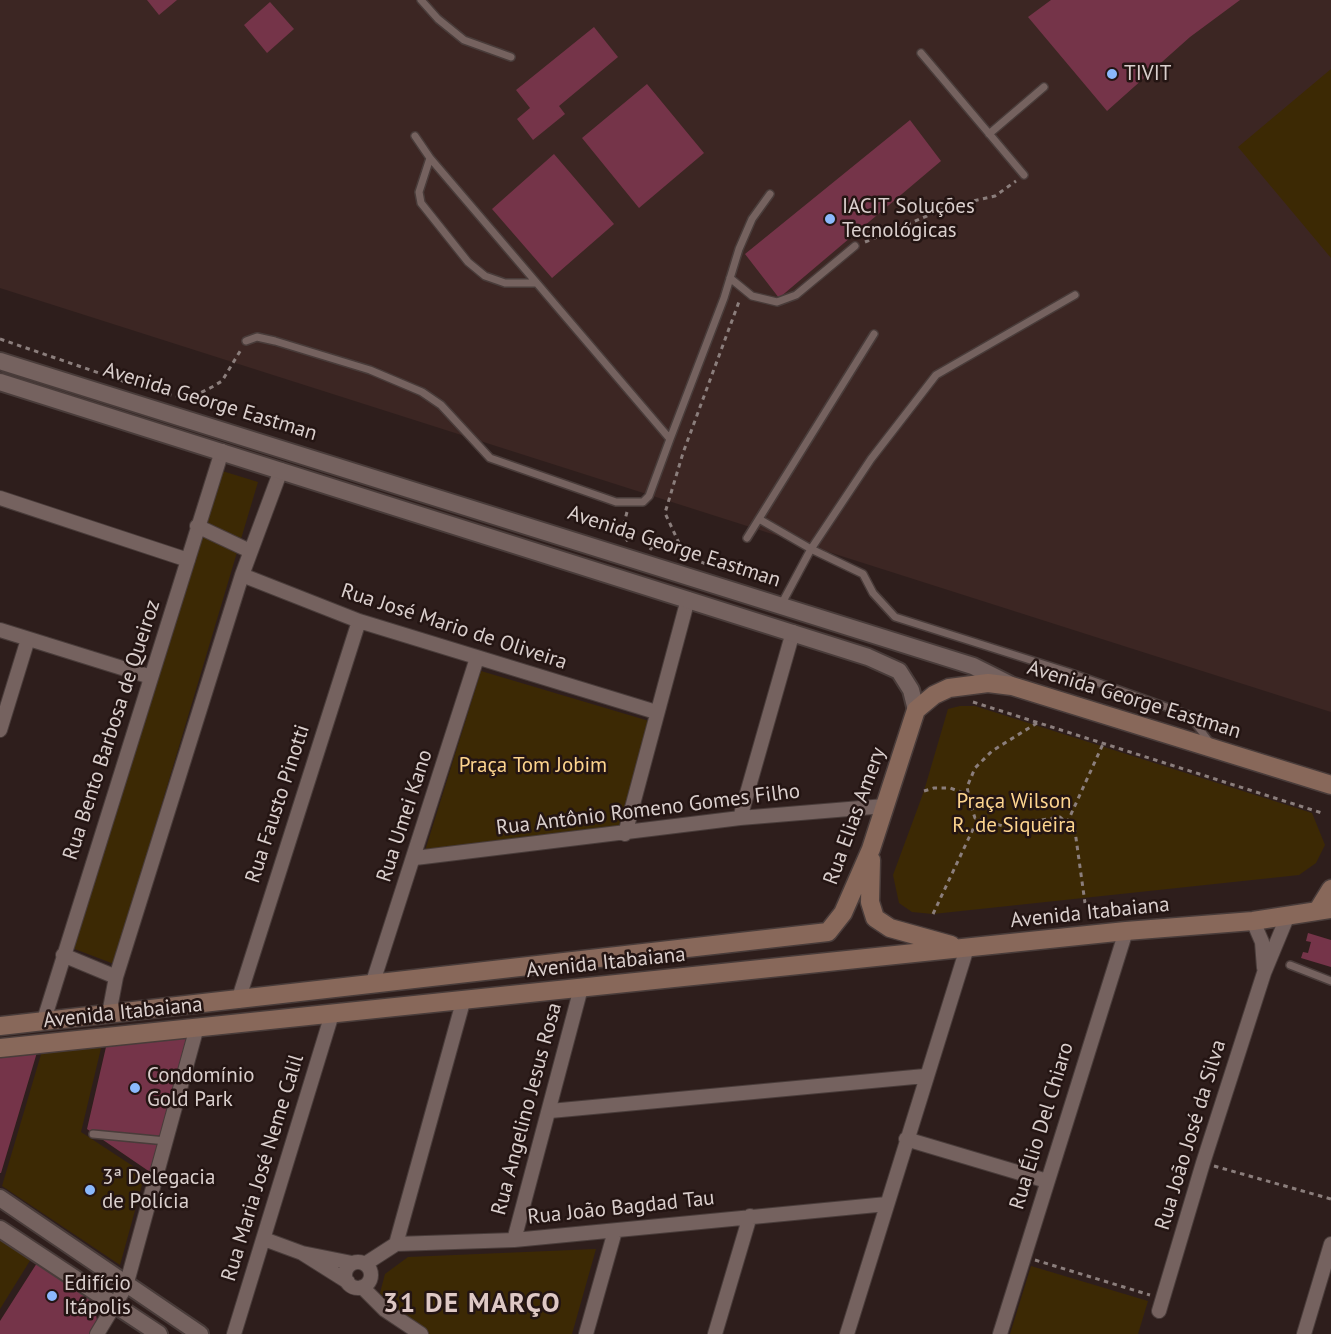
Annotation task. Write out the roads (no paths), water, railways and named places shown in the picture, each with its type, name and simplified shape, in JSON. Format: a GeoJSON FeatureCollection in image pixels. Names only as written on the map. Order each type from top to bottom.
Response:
{"type":"FeatureCollection","features":[{"type":"Feature","properties":{"kind":"main road"},"geometry":{"type":"LineString","coordinates":[[916,710],[934,695],[949,688],[988,683],[1012,686]]}},
{"type":"Feature","properties":{"kind":"main road","name":"Avenida George Eastman"},"geometry":{"type":"LineString","coordinates":[[1012,686],[1212,746],[1331,785]]}},
{"type":"Feature","properties":{"kind":"main road","name":"Rua Elias Amery"},"geometry":{"type":"LineString","coordinates":[[828,932],[843,913],[871,849],[916,710]]}},
{"type":"Feature","properties":{"kind":"main road"},"geometry":{"type":"LineString","coordinates":[[871,849],[870,902],[875,918],[890,928],[917,937],[967,948]]}},
{"type":"Feature","properties":{"kind":"main road"},"geometry":{"type":"LineString","coordinates":[[1253,921],[1324,910],[1331,889]]}},
{"type":"Feature","properties":{"kind":"main road","name":"Avenida Itabaiana"},"geometry":{"type":"LineString","coordinates":[[0,1048],[462,1002],[1126,931],[1253,921]]}},
{"type":"Feature","properties":{"kind":"main road","name":"Avenida Itabaiana"},"geometry":{"type":"LineString","coordinates":[[0,1026],[372,986],[828,932]]}},
{"type":"Feature","properties":{"kind":"street","name":"Avenida George Eastman"},"geometry":{"type":"LineString","coordinates":[[0,361],[781,604],[973,666],[1012,686]]}},
{"type":"Feature","properties":{"kind":"street","name":"Avenida George Eastman"},"geometry":{"type":"LineString","coordinates":[[0,382],[868,657],[899,670],[911,690],[916,710]]}},
{"type":"Feature","properties":{"kind":"street","name":"Rua Bento Barbosa de Queiroz"},"geometry":{"type":"LineString","coordinates":[[43,1023],[222,451]]}},
{"type":"Feature","properties":{"kind":"street"},"geometry":{"type":"LineString","coordinates":[[109,1014],[116,977],[242,575],[280,470]]}},
{"type":"Feature","properties":{"kind":"street"},"geometry":{"type":"LineString","coordinates":[[0,498],[188,560]]}},
{"type":"Feature","properties":{"kind":"street"},"geometry":{"type":"LineString","coordinates":[[197,526],[250,551]]}},
{"type":"Feature","properties":{"kind":"street","name":"Rua José Mario de Oliveira"},"geometry":{"type":"LineString","coordinates":[[242,575],[359,621],[656,712]]}},
{"type":"Feature","properties":{"kind":"street"},"geometry":{"type":"LineString","coordinates":[[625,834],[687,599]]}},
{"type":"Feature","properties":{"kind":"street","name":"Rua Fausto Pinotti"},"geometry":{"type":"LineString","coordinates":[[238,1000],[359,621]]}},
{"type":"Feature","properties":{"kind":"street"},"geometry":{"type":"LineString","coordinates":[[0,630],[151,677]]}},
{"type":"Feature","properties":{"kind":"street"},"geometry":{"type":"LineString","coordinates":[[740,818],[793,632]]}},
{"type":"Feature","properties":{"kind":"street"},"geometry":{"type":"LineString","coordinates":[[0,730],[28,639]]}},
{"type":"Feature","properties":{"kind":"street","name":"Rua Umei Kano"},"geometry":{"type":"LineString","coordinates":[[372,986],[415,858],[477,658]]}},
{"type":"Feature","properties":{"kind":"street","name":"Rua Antônio Romeno Gomes Filho"},"geometry":{"type":"LineString","coordinates":[[415,858],[625,834],[740,818],[885,806]]}},
{"type":"Feature","properties":{"kind":"street","name":"Rua João José da Silva"},"geometry":{"type":"LineString","coordinates":[[1161,1305],[1203,1163],[1264,973],[1288,915]]}},
{"type":"Feature","properties":{"kind":"street","name":"Rua João José da Silva"},"geometry":{"type":"LineString","coordinates":[[1253,921],[1262,942],[1264,973]]}},
{"type":"Feature","properties":{"kind":"street","name":"Rua Élio Del Chiaro"},"geometry":{"type":"LineString","coordinates":[[1000,1334],[1126,931]]}},
{"type":"Feature","properties":{"kind":"street"},"geometry":{"type":"LineString","coordinates":[[847,1334],[967,948]]}},
{"type":"Feature","properties":{"kind":"street"},"geometry":{"type":"LineString","coordinates":[[63,955],[116,977]]}},
{"type":"Feature","properties":{"kind":"street","name":"Rua Angelino Jesus Rosa"},"geometry":{"type":"LineString","coordinates":[[514,1240],[581,988]]}},
{"type":"Feature","properties":{"kind":"street"},"geometry":{"type":"LineString","coordinates":[[348,1282],[345,1274],[359,1263],[396,1244],[462,1002]]}},
{"type":"Feature","properties":{"kind":"street","name":"Rua Maria José Neme Calil"},"geometry":{"type":"LineString","coordinates":[[234,1334],[332,1014]]}},
{"type":"Feature","properties":{"kind":"street"},"geometry":{"type":"LineString","coordinates":[[97,1334],[126,1286],[197,1027]]}},
{"type":"Feature","properties":{"kind":"street"},"geometry":{"type":"LineString","coordinates":[[550,1111],[926,1076]]}},
{"type":"Feature","properties":{"kind":"street"},"geometry":{"type":"LineString","coordinates":[[906,1139],[1047,1180]]}},
{"type":"Feature","properties":{"kind":"street"},"geometry":{"type":"LineString","coordinates":[[0,1198],[126,1286],[200,1334]]}},
{"type":"Feature","properties":{"kind":"street","name":"Rua João Bagdad Tau"},"geometry":{"type":"LineString","coordinates":[[396,1244],[514,1240],[887,1204]]}},
{"type":"Feature","properties":{"kind":"street"},"geometry":{"type":"LineString","coordinates":[[715,1334],[750,1216]]}},
{"type":"Feature","properties":{"kind":"street"},"geometry":{"type":"LineString","coordinates":[[0,1229],[159,1334]]}},
{"type":"Feature","properties":{"kind":"street"},"geometry":{"type":"LineString","coordinates":[[586,1334],[615,1231]]}},
{"type":"Feature","properties":{"kind":"street"},"geometry":{"type":"LineString","coordinates":[[264,1239],[302,1253],[359,1263],[371,1275],[369,1282],[362,1287],[354,1287],[302,1253]]}},
{"type":"Feature","properties":{"kind":"street"},"geometry":{"type":"LineString","coordinates":[[1304,1334],[1331,1244]]}},
{"type":"Feature","properties":{"kind":"street"},"geometry":{"type":"LineString","coordinates":[[362,1287],[385,1310],[421,1334]]}},
{"type":"Feature","properties":{"kind":"lane"},"geometry":{"type":"LineString","coordinates":[[421,0],[438,19],[464,40],[510,57]]}},
{"type":"Feature","properties":{"kind":"lane"},"geometry":{"type":"LineString","coordinates":[[921,53],[1024,175]]}},
{"type":"Feature","properties":{"kind":"lane"},"geometry":{"type":"LineString","coordinates":[[989,134],[1044,87]]}},
{"type":"Feature","properties":{"kind":"lane"},"geometry":{"type":"LineString","coordinates":[[415,136],[430,158],[670,439]]}},
{"type":"Feature","properties":{"kind":"lane"},"geometry":{"type":"LineString","coordinates":[[430,158],[419,192],[421,203],[468,262],[485,276],[505,283],[536,283]]}},
{"type":"Feature","properties":{"kind":"lane"},"geometry":{"type":"LineString","coordinates":[[246,341],[257,337],[370,370],[423,392],[441,405],[490,458],[616,502],[643,502],[649,496],[752,219],[770,194]]}},
{"type":"Feature","properties":{"kind":"lane"},"geometry":{"type":"LineString","coordinates":[[730,278],[752,296],[777,302],[796,295],[855,246]]}},
{"type":"Feature","properties":{"kind":"lane"},"geometry":{"type":"LineString","coordinates":[[781,604],[811,549],[870,459],[936,375],[1075,295]]}},
{"type":"Feature","properties":{"kind":"lane"},"geometry":{"type":"LineString","coordinates":[[747,538],[874,334]]}},
{"type":"Feature","properties":{"kind":"lane"},"geometry":{"type":"LineString","coordinates":[[759,519],[811,549],[863,574],[873,593],[895,618],[1068,672],[1189,716],[1203,730],[1212,746]]}},
{"type":"Feature","properties":{"kind":"lane"},"geometry":{"type":"LineString","coordinates":[[1290,965],[1331,981]]}},
{"type":"Feature","properties":{"kind":"lane"},"geometry":{"type":"LineString","coordinates":[[93,1134],[166,1141]]}},
{"type":"Feature","properties":{"kind":"place","name":"TIVIT"},"geometry":{"type":"Point","coordinates":[1112,74]}},
{"type":"Feature","properties":{"kind":"place","name":"IACIT Soluções Tecnológicas"},"geometry":{"type":"Point","coordinates":[830,219]}},
{"type":"Feature","properties":{"kind":"place","name":"Condomínio Gold Park"},"geometry":{"type":"Point","coordinates":[135,1088]}},
{"type":"Feature","properties":{"kind":"place","name":"3ª Delegacia de Polícia"},"geometry":{"type":"Point","coordinates":[90,1190]}},
{"type":"Feature","properties":{"kind":"place","name":"Edifício Itápolis"},"geometry":{"type":"Point","coordinates":[52,1296]}},
{"type":"Feature","properties":{"kind":"district","name":"31 DE MARÇO"},"geometry":{"type":"Point","coordinates":[472,1304]}},
{"type":"Feature","properties":{"kind":"park label","name":"Praça Tom Jobim"},"geometry":{"type":"Point","coordinates":[533,766]}},
{"type":"Feature","properties":{"kind":"park label","name":"Praça Wilson R. de Siqueira"},"geometry":{"type":"Point","coordinates":[1014,814]}}]}
